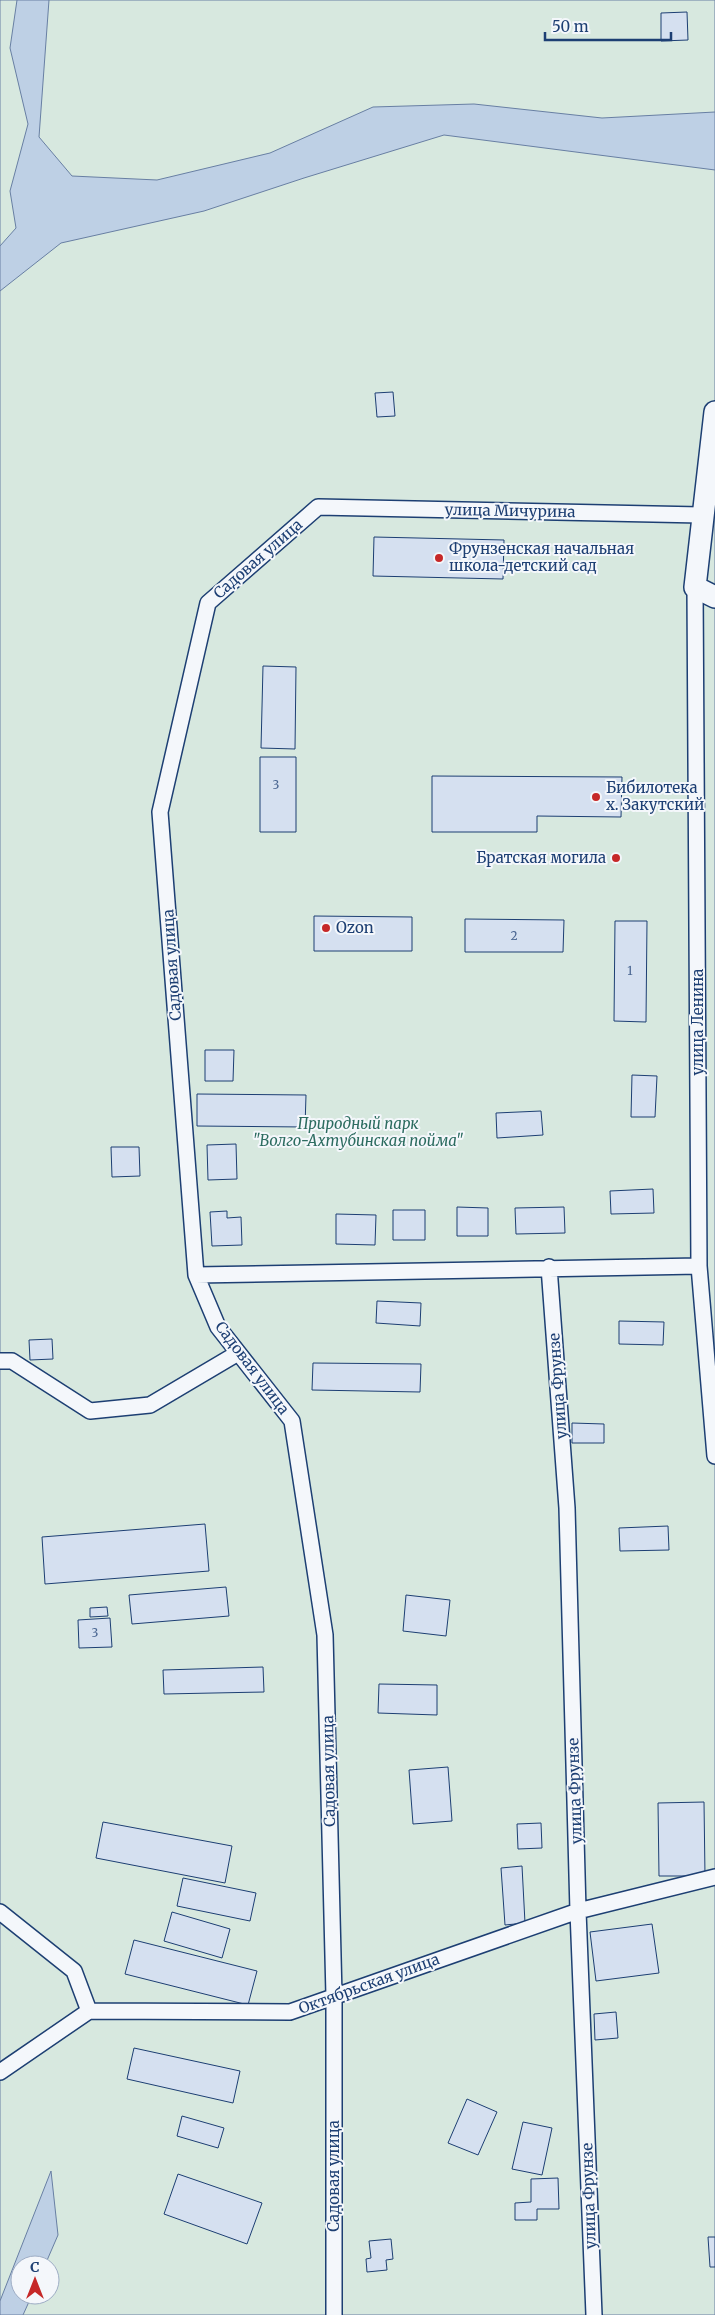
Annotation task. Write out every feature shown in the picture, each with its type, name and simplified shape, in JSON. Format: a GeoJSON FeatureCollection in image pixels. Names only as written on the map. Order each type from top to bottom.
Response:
{"type":"FeatureCollection","features":[{"type":"Feature","properties":{"kind":"street"},"geometry":{"type":"LineString","coordinates":[[715,412],[695,587],[715,597]]}},
{"type":"Feature","properties":{"kind":"street","name":"улица Мичурина"},"geometry":{"type":"LineString","coordinates":[[318,507],[702,515]]}},
{"type":"Feature","properties":{"kind":"street","name":"Садовая улица"},"geometry":{"type":"LineString","coordinates":[[318,507],[208,602],[160,812],[196,1275],[218,1327],[292,1421],[325,1635],[334,1996],[334,2315]]}},
{"type":"Feature","properties":{"kind":"street","name":"улица Ленина"},"geometry":{"type":"LineString","coordinates":[[695,587],[699,1266],[715,1456]]}},
{"type":"Feature","properties":{"kind":"street"},"geometry":{"type":"LineString","coordinates":[[196,1275],[549,1267],[699,1266]]}},
{"type":"Feature","properties":{"kind":"street","name":"улица Фрунзе"},"geometry":{"type":"LineString","coordinates":[[549,1267],[567,1508],[578,1911],[594,2315]]}},
{"type":"Feature","properties":{"kind":"street"},"geometry":{"type":"LineString","coordinates":[[0,1361],[12,1361],[90,1411],[150,1405],[238,1353]]}},
{"type":"Feature","properties":{"kind":"street","name":"Октябрьская улица"},"geometry":{"type":"LineString","coordinates":[[89,2011],[290,2012],[578,1911],[715,1877]]}},
{"type":"Feature","properties":{"kind":"street"},"geometry":{"type":"LineString","coordinates":[[0,1912],[74,1971],[89,2011],[0,2072]]}},
{"type":"Feature","properties":{"kind":"green space","name":"Природный парк \"Волго-Ахтубинская пойма\""},"geometry":{"type":"Polygon","coordinates":[[[0,0],[715,0],[715,2315],[0,2315],[0,0]]]}},
{"type":"Feature","properties":{"kind":"water"},"geometry":{"type":"Polygon","coordinates":[[[17,0],[49,0],[39,137],[72,176],[157,180],[270,153],[373,107],[474,104],[602,118],[715,112],[715,170],[444,135],[204,211],[61,243],[0,291],[0,246],[16,228],[10,191],[28,124],[10,48],[17,0]]]}},
{"type":"Feature","properties":{"kind":"water"},"geometry":{"type":"Polygon","coordinates":[[[51,2171],[58,2235],[49,2255],[18,2255],[51,2171]]]}},
{"type":"Feature","properties":{"kind":"water"},"geometry":{"type":"Polygon","coordinates":[[[10,2276],[10,2305],[28,2305],[23,2315],[0,2315],[0,2301],[10,2276]]]}},
{"type":"Feature","properties":{"kind":"building"},"geometry":{"type":"Polygon","coordinates":[[[687,12],[688,40],[661,41],[661,13],[687,12]]]}},
{"type":"Feature","properties":{"kind":"building"},"geometry":{"type":"Polygon","coordinates":[[[393,392],[395,416],[377,417],[375,393],[393,392]]]}},
{"type":"Feature","properties":{"kind":"building","name":"Фрунзенская начальная школа-детский сад"},"geometry":{"type":"Polygon","coordinates":[[[374,537],[504,540],[503,579],[373,576],[374,537]]]}},
{"type":"Feature","properties":{"kind":"building"},"geometry":{"type":"Polygon","coordinates":[[[263,666],[296,667],[295,749],[261,748],[263,666]]]}},
{"type":"Feature","properties":{"kind":"building"},"geometry":{"type":"Polygon","coordinates":[[[260,757],[296,757],[296,832],[260,832],[260,757]]]}},
{"type":"Feature","properties":{"kind":"building"},"geometry":{"type":"Polygon","coordinates":[[[432,776],[622,777],[621,817],[537,816],[537,832],[432,832],[432,776]]]}},
{"type":"Feature","properties":{"kind":"building"},"geometry":{"type":"Polygon","coordinates":[[[314,916],[412,917],[412,951],[314,951],[314,916]]]}},
{"type":"Feature","properties":{"kind":"building"},"geometry":{"type":"Polygon","coordinates":[[[465,919],[564,920],[563,952],[465,952],[465,919]]]}},
{"type":"Feature","properties":{"kind":"building"},"geometry":{"type":"Polygon","coordinates":[[[615,921],[647,921],[646,1022],[614,1021],[615,921]]]}},
{"type":"Feature","properties":{"kind":"building"},"geometry":{"type":"Polygon","coordinates":[[[205,1050],[234,1050],[233,1081],[205,1081],[205,1050]]]}},
{"type":"Feature","properties":{"kind":"building"},"geometry":{"type":"Polygon","coordinates":[[[632,1075],[657,1076],[655,1117],[631,1117],[632,1075]]]}},
{"type":"Feature","properties":{"kind":"building"},"geometry":{"type":"Polygon","coordinates":[[[197,1094],[306,1095],[305,1127],[197,1126],[197,1094]]]}},
{"type":"Feature","properties":{"kind":"building"},"geometry":{"type":"Polygon","coordinates":[[[541,1111],[543,1135],[497,1138],[496,1113],[541,1111]]]}},
{"type":"Feature","properties":{"kind":"building"},"geometry":{"type":"Polygon","coordinates":[[[236,1144],[237,1179],[208,1180],[207,1145],[236,1144]]]}},
{"type":"Feature","properties":{"kind":"building"},"geometry":{"type":"Polygon","coordinates":[[[111,1147],[139,1147],[140,1176],[112,1177],[111,1147]]]}},
{"type":"Feature","properties":{"kind":"building"},"geometry":{"type":"Polygon","coordinates":[[[653,1189],[654,1213],[611,1214],[610,1191],[653,1189]]]}},
{"type":"Feature","properties":{"kind":"building"},"geometry":{"type":"Polygon","coordinates":[[[457,1207],[488,1208],[488,1236],[457,1236],[457,1207]]]}},
{"type":"Feature","properties":{"kind":"building"},"geometry":{"type":"Polygon","coordinates":[[[564,1207],[565,1233],[516,1234],[515,1208],[564,1207]]]}},
{"type":"Feature","properties":{"kind":"building"},"geometry":{"type":"Polygon","coordinates":[[[393,1210],[425,1210],[425,1240],[393,1240],[393,1210]]]}},
{"type":"Feature","properties":{"kind":"building"},"geometry":{"type":"Polygon","coordinates":[[[227,1211],[227,1218],[241,1217],[242,1245],[212,1246],[210,1212],[227,1211]]]}},
{"type":"Feature","properties":{"kind":"building"},"geometry":{"type":"Polygon","coordinates":[[[336,1214],[376,1215],[375,1245],[336,1244],[336,1214]]]}},
{"type":"Feature","properties":{"kind":"building"},"geometry":{"type":"Polygon","coordinates":[[[377,1301],[421,1303],[420,1326],[376,1323],[377,1301]]]}},
{"type":"Feature","properties":{"kind":"building"},"geometry":{"type":"Polygon","coordinates":[[[619,1321],[664,1322],[663,1345],[619,1344],[619,1321]]]}},
{"type":"Feature","properties":{"kind":"building"},"geometry":{"type":"Polygon","coordinates":[[[52,1339],[53,1359],[30,1360],[29,1340],[52,1339]]]}},
{"type":"Feature","properties":{"kind":"building"},"geometry":{"type":"Polygon","coordinates":[[[313,1363],[421,1364],[420,1392],[312,1390],[313,1363]]]}},
{"type":"Feature","properties":{"kind":"building"},"geometry":{"type":"Polygon","coordinates":[[[572,1423],[604,1424],[604,1443],[572,1443],[572,1423]]]}},
{"type":"Feature","properties":{"kind":"building"},"geometry":{"type":"Polygon","coordinates":[[[205,1524],[209,1571],[45,1584],[42,1537],[205,1524]]]}},
{"type":"Feature","properties":{"kind":"building"},"geometry":{"type":"Polygon","coordinates":[[[668,1526],[669,1550],[620,1551],[619,1528],[668,1526]]]}},
{"type":"Feature","properties":{"kind":"building"},"geometry":{"type":"Polygon","coordinates":[[[226,1587],[229,1616],[132,1624],[129,1595],[226,1587]]]}},
{"type":"Feature","properties":{"kind":"building"},"geometry":{"type":"Polygon","coordinates":[[[406,1595],[450,1600],[446,1636],[403,1631],[406,1595]]]}},
{"type":"Feature","properties":{"kind":"building"},"geometry":{"type":"Polygon","coordinates":[[[107,1607],[108,1616],[90,1617],[90,1608],[107,1607]]]}},
{"type":"Feature","properties":{"kind":"building"},"geometry":{"type":"Polygon","coordinates":[[[110,1618],[112,1647],[79,1648],[78,1620],[110,1618]]]}},
{"type":"Feature","properties":{"kind":"building"},"geometry":{"type":"Polygon","coordinates":[[[263,1667],[264,1692],[164,1694],[163,1670],[263,1667]]]}},
{"type":"Feature","properties":{"kind":"building"},"geometry":{"type":"Polygon","coordinates":[[[379,1684],[437,1685],[437,1715],[378,1713],[379,1684]]]}},
{"type":"Feature","properties":{"kind":"building"},"geometry":{"type":"Polygon","coordinates":[[[448,1767],[452,1821],[413,1824],[409,1770],[448,1767]]]}},
{"type":"Feature","properties":{"kind":"building"},"geometry":{"type":"Polygon","coordinates":[[[704,1802],[705,1876],[659,1876],[658,1803],[704,1802]]]}},
{"type":"Feature","properties":{"kind":"building"},"geometry":{"type":"Polygon","coordinates":[[[103,1822],[232,1846],[225,1883],[96,1858],[103,1822]]]}},
{"type":"Feature","properties":{"kind":"building"},"geometry":{"type":"Polygon","coordinates":[[[541,1823],[542,1848],[518,1849],[517,1824],[541,1823]]]}},
{"type":"Feature","properties":{"kind":"building"},"geometry":{"type":"Polygon","coordinates":[[[522,1866],[525,1923],[505,1925],[501,1868],[522,1866]]]}},
{"type":"Feature","properties":{"kind":"building"},"geometry":{"type":"Polygon","coordinates":[[[183,1878],[256,1893],[250,1921],[177,1906],[183,1878]]]}},
{"type":"Feature","properties":{"kind":"building"},"geometry":{"type":"Polygon","coordinates":[[[172,1912],[230,1929],[222,1958],[164,1941],[172,1912]]]}},
{"type":"Feature","properties":{"kind":"building"},"geometry":{"type":"Polygon","coordinates":[[[652,1924],[659,1973],[596,1981],[590,1932],[652,1924]]]}},
{"type":"Feature","properties":{"kind":"building"},"geometry":{"type":"Polygon","coordinates":[[[134,1940],[257,1971],[248,2005],[125,1974],[134,1940]]]}},
{"type":"Feature","properties":{"kind":"building"},"geometry":{"type":"Polygon","coordinates":[[[616,2012],[618,2038],[595,2040],[594,2014],[616,2012]]]}},
{"type":"Feature","properties":{"kind":"building"},"geometry":{"type":"Polygon","coordinates":[[[134,2048],[240,2071],[233,2103],[127,2079],[134,2048]]]}},
{"type":"Feature","properties":{"kind":"building"},"geometry":{"type":"Polygon","coordinates":[[[467,2099],[497,2112],[478,2155],[448,2143],[467,2099]]]}},
{"type":"Feature","properties":{"kind":"building"},"geometry":{"type":"Polygon","coordinates":[[[182,2116],[224,2128],[218,2148],[177,2136],[182,2116]]]}},
{"type":"Feature","properties":{"kind":"building"},"geometry":{"type":"Polygon","coordinates":[[[523,2122],[552,2128],[542,2175],[512,2169],[523,2122]]]}},
{"type":"Feature","properties":{"kind":"building"},"geometry":{"type":"Polygon","coordinates":[[[178,2174],[262,2203],[247,2244],[164,2214],[178,2174]]]}},
{"type":"Feature","properties":{"kind":"building"},"geometry":{"type":"Polygon","coordinates":[[[558,2178],[559,2209],[537,2209],[537,2220],[515,2220],[515,2203],[531,2202],[531,2179],[558,2178]]]}},
{"type":"Feature","properties":{"kind":"building"},"geometry":{"type":"Polygon","coordinates":[[[708,2237],[715,2237],[715,2267],[710,2267],[708,2237]]]}},
{"type":"Feature","properties":{"kind":"building"},"geometry":{"type":"Polygon","coordinates":[[[391,2239],[393,2259],[386,2260],[387,2270],[367,2272],[366,2259],[371,2258],[369,2241],[391,2239]]]}},
{"type":"Feature","properties":{"kind":"place","name":"Фрунзенская начальная школа-детский сад"},"geometry":{"type":"Point","coordinates":[439,558]}},
{"type":"Feature","properties":{"kind":"place","name":"Бибилотека х. Закутский"},"geometry":{"type":"Point","coordinates":[596,797]}},
{"type":"Feature","properties":{"kind":"place","name":"Братская могила"},"geometry":{"type":"Point","coordinates":[616,858]}},
{"type":"Feature","properties":{"kind":"place","name":"Ozon"},"geometry":{"type":"Point","coordinates":[326,928]}}]}
